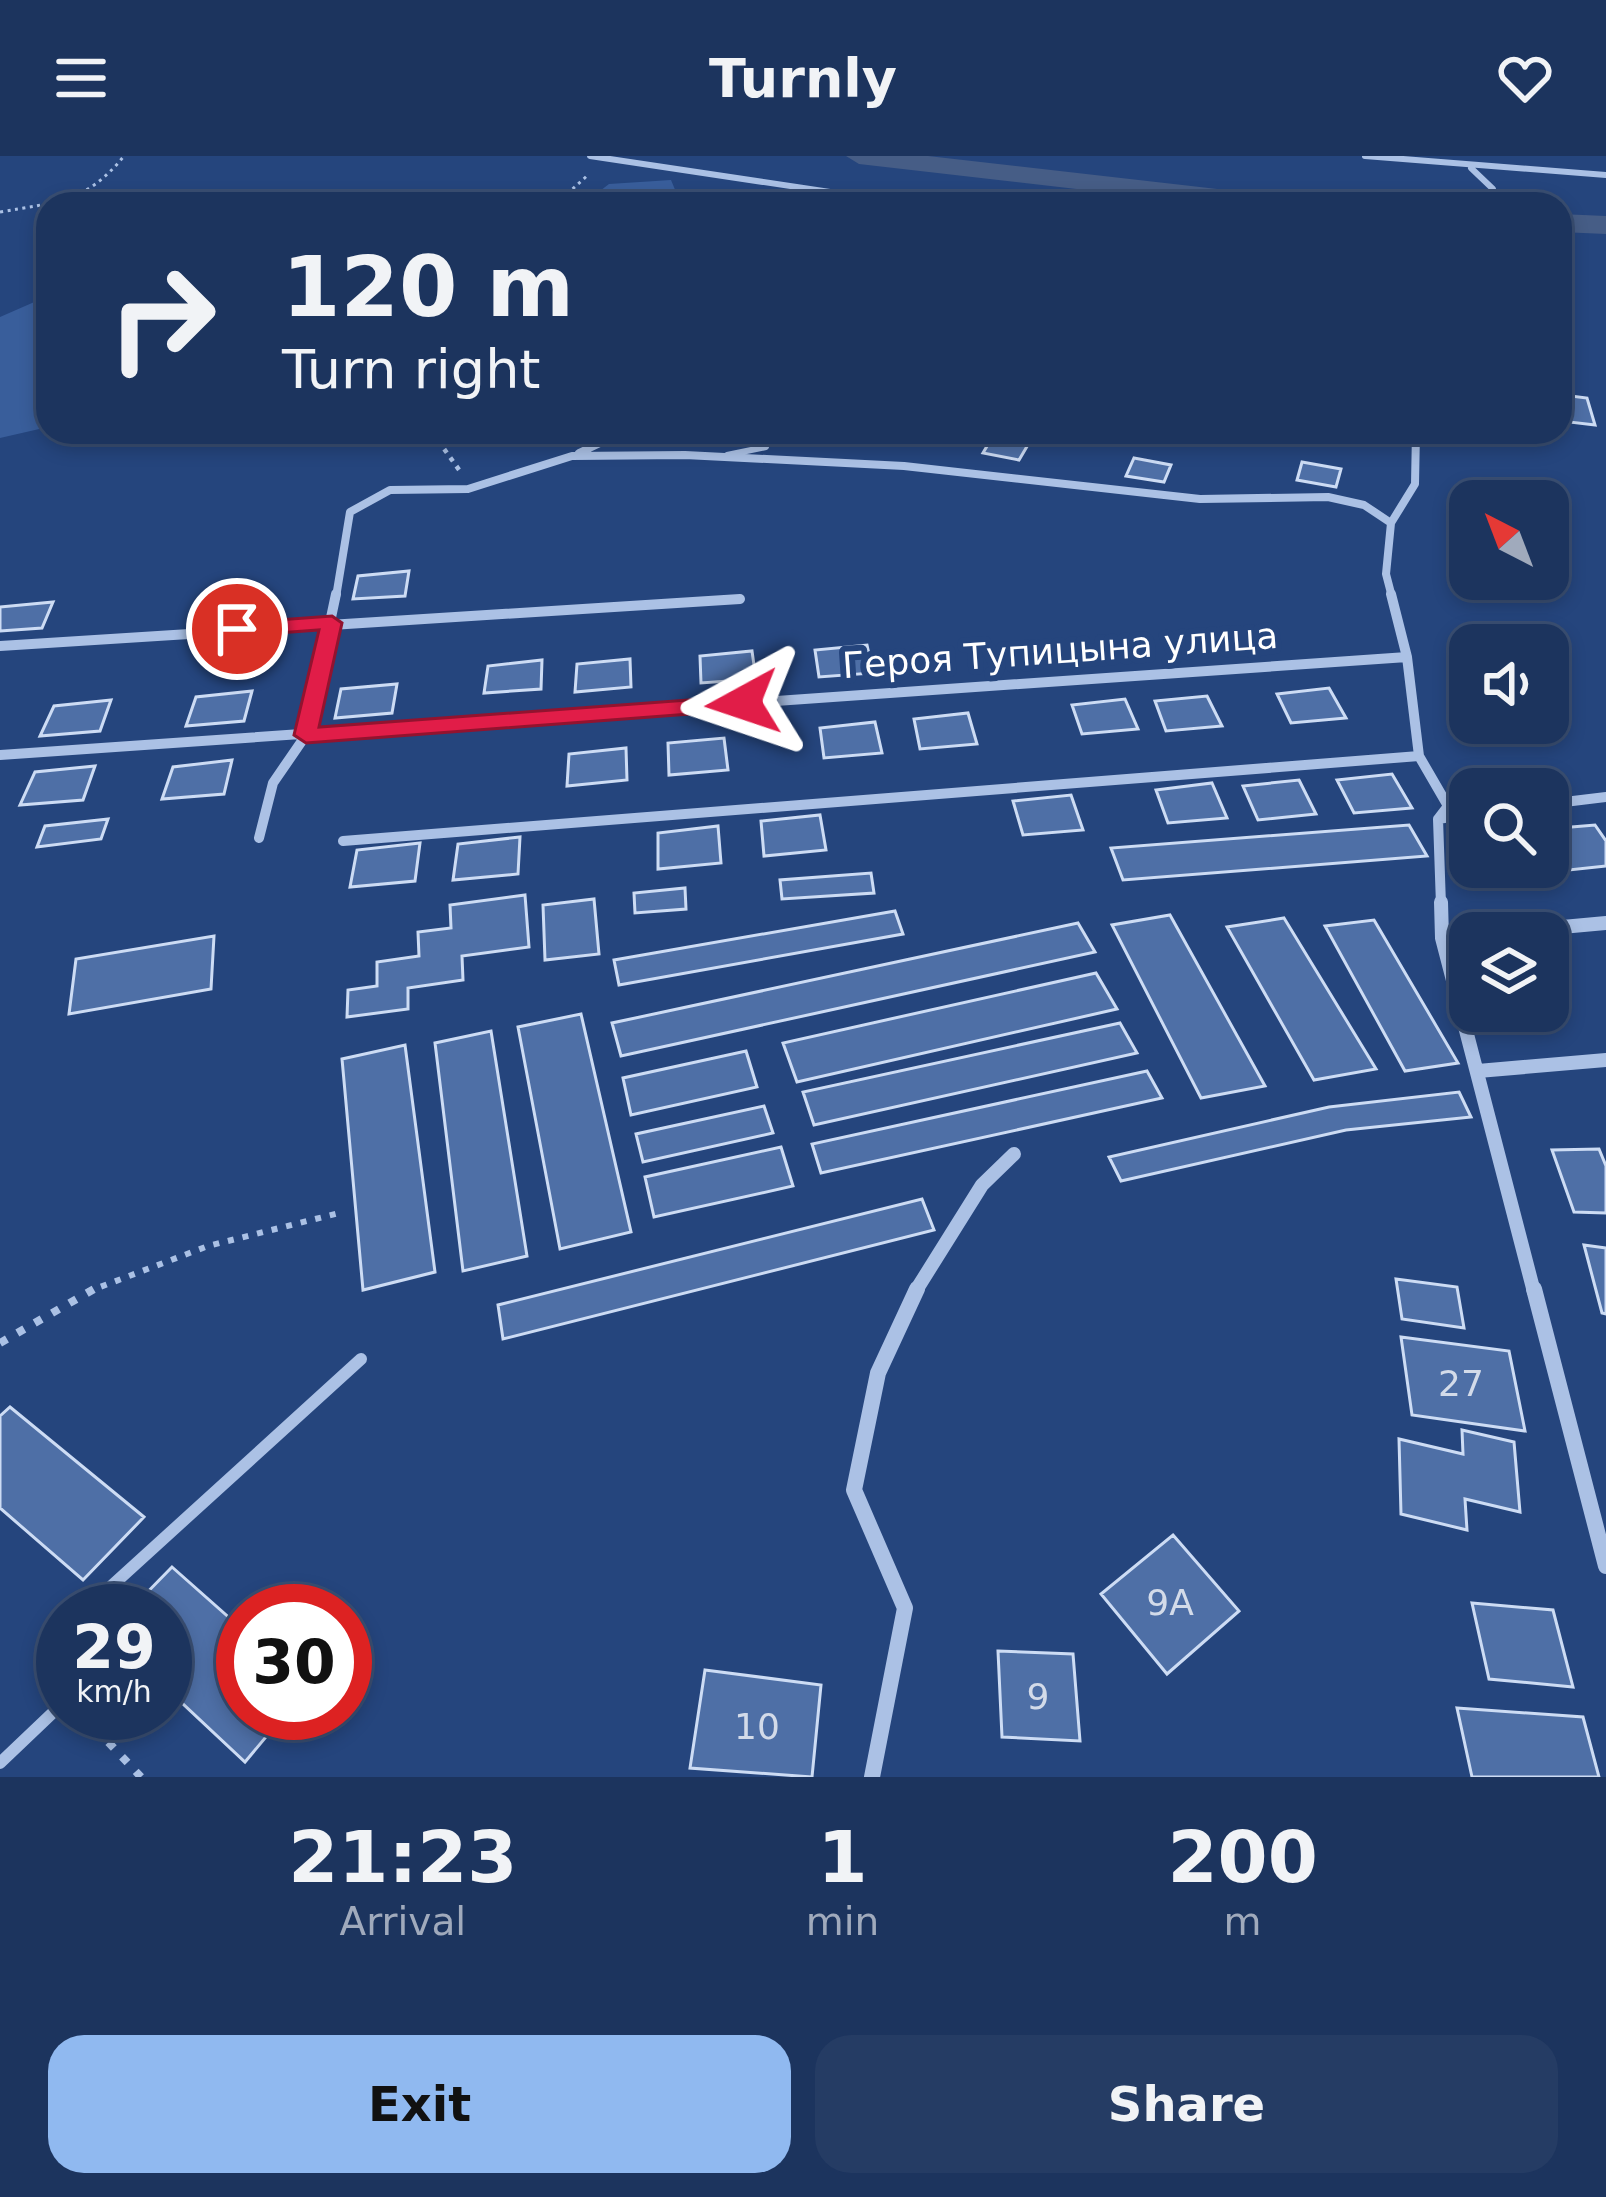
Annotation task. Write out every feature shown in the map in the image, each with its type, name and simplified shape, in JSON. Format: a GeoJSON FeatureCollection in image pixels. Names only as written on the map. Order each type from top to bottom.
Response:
{"type":"FeatureCollection","features":[{"type":"Feature","properties":{"kind":"street"},"geometry":{"type":"LineString","coordinates":[[590,156],[813,192]]}},
{"type":"Feature","properties":{"kind":"street"},"geometry":{"type":"LineString","coordinates":[[1365,156],[1606,176]]}},
{"type":"Feature","properties":{"kind":"street"},"geometry":{"type":"LineString","coordinates":[[1471,168],[1493,192]]}},
{"type":"Feature","properties":{"kind":"street"},"geometry":{"type":"LineString","coordinates":[[259,838],[257,819],[292,747],[306,735],[332,623],[350,512],[389,490],[468,489],[598,444]]}},
{"type":"Feature","properties":{"kind":"street"},"geometry":{"type":"LineString","coordinates":[[1416,444],[1414,484],[1391,523],[1386,574],[1407,657],[1419,756],[1448,806],[1438,819],[1442,938],[1606,1566]]}},
{"type":"Feature","properties":{"kind":"street"},"geometry":{"type":"LineString","coordinates":[[572,456],[904,466],[1200,499],[1328,497],[1364,506],[1391,523]]}},
{"type":"Feature","properties":{"kind":"street"},"geometry":{"type":"LineString","coordinates":[[0,646],[740,599]]}},
{"type":"Feature","properties":{"kind":"street","name":"Героя Тупицына улица"},"geometry":{"type":"LineString","coordinates":[[0,755],[1407,657]]}},
{"type":"Feature","properties":{"kind":"street"},"geometry":{"type":"LineString","coordinates":[[343,841],[1419,756]]}},
{"type":"Feature","properties":{"kind":"street"},"geometry":{"type":"LineString","coordinates":[[1569,801],[1606,797]]}},
{"type":"Feature","properties":{"kind":"street"},"geometry":{"type":"LineString","coordinates":[[1438,819],[1449,817]]}},
{"type":"Feature","properties":{"kind":"street"},"geometry":{"type":"LineString","coordinates":[[1569,926],[1606,923]]}},
{"type":"Feature","properties":{"kind":"street"},"geometry":{"type":"LineString","coordinates":[[1442,938],[1449,938]]}},
{"type":"Feature","properties":{"kind":"street"},"geometry":{"type":"LineString","coordinates":[[1478,1071],[1606,1060]]}},
{"type":"Feature","properties":{"kind":"street"},"geometry":{"type":"LineString","coordinates":[[872,1777],[904,1607],[854,1490],[878,1373],[922,1275],[982,1185],[1014,1154]]}},
{"type":"Feature","properties":{"kind":"lane"},"geometry":{"type":"LineString","coordinates":[[721,457],[767,444]]}},
{"type":"Feature","properties":{"kind":"lane"},"geometry":{"type":"LineString","coordinates":[[114,1584],[361,1358]]}},
{"type":"Feature","properties":{"kind":"lane"},"geometry":{"type":"LineString","coordinates":[[0,1763],[36,1729]]}},
{"type":"Feature","properties":{"kind":"path"},"geometry":{"type":"LineString","coordinates":[[87,192],[101,184],[124,156]]}},
{"type":"Feature","properties":{"kind":"path"},"geometry":{"type":"LineString","coordinates":[[569,192],[604,159]]}},
{"type":"Feature","properties":{"kind":"path"},"geometry":{"type":"LineString","coordinates":[[0,212],[36,205]]}},
{"type":"Feature","properties":{"kind":"path"},"geometry":{"type":"LineString","coordinates":[[441,444],[460,468],[468,489]]}},
{"type":"Feature","properties":{"kind":"path"},"geometry":{"type":"LineString","coordinates":[[0,1343],[44,1312],[202,1243],[343,1212]]}},
{"type":"Feature","properties":{"kind":"path"},"geometry":{"type":"LineString","coordinates":[[106,1740],[141,1777]]}},
{"type":"Feature","properties":{"kind":"shaded area"},"geometry":{"type":"Polygon","coordinates":[[[671,180],[676,192],[599,192],[609,184],[671,180]]]}},
{"type":"Feature","properties":{"kind":"shaded area"},"geometry":{"type":"Polygon","coordinates":[[[36,301],[36,430],[0,438],[0,317],[36,301]]]}},
{"type":"Feature","properties":{"kind":"building"},"geometry":{"type":"Polygon","coordinates":[[[1572,396],[1587,398],[1595,425],[1572,422],[1572,396]]]}},
{"type":"Feature","properties":{"kind":"building"},"geometry":{"type":"Polygon","coordinates":[[[988,444],[1028,444],[1019,460],[983,453],[988,444]]]}},
{"type":"Feature","properties":{"kind":"building"},"geometry":{"type":"Polygon","coordinates":[[[1134,458],[1171,465],[1164,482],[1126,476],[1134,458]]]}},
{"type":"Feature","properties":{"kind":"building"},"geometry":{"type":"Polygon","coordinates":[[[1302,462],[1341,469],[1336,487],[1297,480],[1302,462]]]}},
{"type":"Feature","properties":{"kind":"building"},"geometry":{"type":"Polygon","coordinates":[[[409,571],[405,596],[353,599],[358,576],[409,571]]]}},
{"type":"Feature","properties":{"kind":"building"},"geometry":{"type":"Polygon","coordinates":[[[53,602],[42,628],[0,631],[0,607],[53,602]]]}},
{"type":"Feature","properties":{"kind":"building"},"geometry":{"type":"Polygon","coordinates":[[[1084,642],[1093,660],[1050,664],[1042,645],[1084,642]]]}},
{"type":"Feature","properties":{"kind":"building"},"geometry":{"type":"Polygon","coordinates":[[[867,645],[873,673],[819,677],[815,650],[867,645]]]}},
{"type":"Feature","properties":{"kind":"building"},"geometry":{"type":"Polygon","coordinates":[[[752,651],[756,679],[701,683],[700,656],[752,651]]]}},
{"type":"Feature","properties":{"kind":"building"},"geometry":{"type":"Polygon","coordinates":[[[630,659],[631,687],[575,692],[577,664],[630,659]]]}},
{"type":"Feature","properties":{"kind":"building"},"geometry":{"type":"Polygon","coordinates":[[[542,660],[541,689],[484,693],[488,666],[542,660]]]}},
{"type":"Feature","properties":{"kind":"building"},"geometry":{"type":"Polygon","coordinates":[[[397,684],[392,713],[335,718],[341,689],[397,684]]]}},
{"type":"Feature","properties":{"kind":"building"},"geometry":{"type":"Polygon","coordinates":[[[1329,688],[1346,718],[1291,723],[1277,694],[1329,688]]]}},
{"type":"Feature","properties":{"kind":"building"},"geometry":{"type":"Polygon","coordinates":[[[252,691],[244,721],[186,726],[196,697],[252,691]]]}},
{"type":"Feature","properties":{"kind":"building"},"geometry":{"type":"Polygon","coordinates":[[[1207,696],[1222,726],[1166,731],[1155,701],[1207,696]]]}},
{"type":"Feature","properties":{"kind":"building"},"geometry":{"type":"Polygon","coordinates":[[[1125,699],[1138,729],[1082,734],[1072,705],[1125,699]]]}},
{"type":"Feature","properties":{"kind":"building"},"geometry":{"type":"Polygon","coordinates":[[[111,700],[100,731],[40,736],[54,706],[111,700]]]}},
{"type":"Feature","properties":{"kind":"building"},"geometry":{"type":"Polygon","coordinates":[[[968,713],[977,744],[920,749],[914,719],[968,713]]]}},
{"type":"Feature","properties":{"kind":"building"},"geometry":{"type":"Polygon","coordinates":[[[875,722],[882,753],[824,758],[820,728],[875,722]]]}},
{"type":"Feature","properties":{"kind":"building"},"geometry":{"type":"Polygon","coordinates":[[[724,738],[728,770],[669,775],[668,743],[724,738]]]}},
{"type":"Feature","properties":{"kind":"building"},"geometry":{"type":"Polygon","coordinates":[[[626,748],[627,780],[567,786],[569,754],[626,748]]]}},
{"type":"Feature","properties":{"kind":"building"},"geometry":{"type":"Polygon","coordinates":[[[232,760],[224,794],[162,799],[173,767],[232,760]]]}},
{"type":"Feature","properties":{"kind":"building"},"geometry":{"type":"Polygon","coordinates":[[[95,766],[83,800],[20,805],[35,772],[95,766]]]}},
{"type":"Feature","properties":{"kind":"building"},"geometry":{"type":"Polygon","coordinates":[[[1392,774],[1412,808],[1354,813],[1337,780],[1392,774]]]}},
{"type":"Feature","properties":{"kind":"building"},"geometry":{"type":"Polygon","coordinates":[[[1299,780],[1316,814],[1258,820],[1243,786],[1299,780]]]}},
{"type":"Feature","properties":{"kind":"building"},"geometry":{"type":"Polygon","coordinates":[[[1212,783],[1227,818],[1168,823],[1156,790],[1212,783]]]}},
{"type":"Feature","properties":{"kind":"building"},"geometry":{"type":"Polygon","coordinates":[[[1071,795],[1083,830],[1023,835],[1013,801],[1071,795]]]}},
{"type":"Feature","properties":{"kind":"building"},"geometry":{"type":"Polygon","coordinates":[[[820,815],[826,850],[764,856],[761,821],[820,815]]]}},
{"type":"Feature","properties":{"kind":"building"},"geometry":{"type":"Polygon","coordinates":[[[108,819],[101,839],[37,847],[45,826],[108,819]]]}},
{"type":"Feature","properties":{"kind":"building"},"geometry":{"type":"Polygon","coordinates":[[[1409,825],[1427,856],[1123,880],[1111,848],[1409,825]]]}},
{"type":"Feature","properties":{"kind":"building"},"geometry":{"type":"Polygon","coordinates":[[[1595,825],[1606,841],[1606,866],[1569,870],[1569,827],[1595,825]]]}},
{"type":"Feature","properties":{"kind":"building"},"geometry":{"type":"Polygon","coordinates":[[[718,826],[721,863],[658,869],[658,833],[718,826]]]}},
{"type":"Feature","properties":{"kind":"building"},"geometry":{"type":"Polygon","coordinates":[[[520,837],[518,874],[453,880],[458,844],[520,837]]]}},
{"type":"Feature","properties":{"kind":"building"},"geometry":{"type":"Polygon","coordinates":[[[420,843],[415,881],[350,887],[357,850],[420,843]]]}},
{"type":"Feature","properties":{"kind":"building"},"geometry":{"type":"Polygon","coordinates":[[[871,873],[874,893],[782,899],[780,880],[871,873]]]}},
{"type":"Feature","properties":{"kind":"building"},"geometry":{"type":"Polygon","coordinates":[[[685,888],[686,909],[635,913],[634,893],[685,888]]]}},
{"type":"Feature","properties":{"kind":"building"},"geometry":{"type":"Polygon","coordinates":[[[525,895],[529,947],[462,956],[463,980],[408,988],[408,1009],[347,1017],[348,990],[377,986],[377,962],[419,956],[418,932],[451,928],[450,905],[525,895]]]}},
{"type":"Feature","properties":{"kind":"building"},"geometry":{"type":"Polygon","coordinates":[[[594,899],[599,954],[545,960],[543,905],[594,899]]]}},
{"type":"Feature","properties":{"kind":"building"},"geometry":{"type":"Polygon","coordinates":[[[895,911],[903,934],[619,985],[614,960],[895,911]]]}},
{"type":"Feature","properties":{"kind":"building"},"geometry":{"type":"Polygon","coordinates":[[[1170,915],[1265,1086],[1201,1098],[1112,925],[1170,915]]]}},
{"type":"Feature","properties":{"kind":"building"},"geometry":{"type":"Polygon","coordinates":[[[1284,918],[1376,1069],[1314,1080],[1227,927],[1284,918]]]}},
{"type":"Feature","properties":{"kind":"building"},"geometry":{"type":"Polygon","coordinates":[[[1374,920],[1458,1063],[1405,1071],[1325,926],[1374,920]]]}},
{"type":"Feature","properties":{"kind":"building"},"geometry":{"type":"Polygon","coordinates":[[[1078,923],[1095,952],[621,1056],[612,1023],[1078,923]]]}},
{"type":"Feature","properties":{"kind":"building"},"geometry":{"type":"Polygon","coordinates":[[[214,936],[211,989],[69,1014],[76,959],[214,936]]]}},
{"type":"Feature","properties":{"kind":"building"},"geometry":{"type":"Polygon","coordinates":[[[1096,973],[1117,1009],[797,1082],[783,1043],[1096,973]]]}},
{"type":"Feature","properties":{"kind":"building"},"geometry":{"type":"Polygon","coordinates":[[[581,1014],[631,1232],[560,1249],[518,1027],[581,1014]]]}},
{"type":"Feature","properties":{"kind":"building"},"geometry":{"type":"Polygon","coordinates":[[[1120,1023],[1137,1053],[814,1125],[803,1092],[1120,1023]]]}},
{"type":"Feature","properties":{"kind":"building"},"geometry":{"type":"Polygon","coordinates":[[[491,1031],[527,1256],[463,1271],[435,1043],[491,1031]]]}},
{"type":"Feature","properties":{"kind":"building"},"geometry":{"type":"Polygon","coordinates":[[[405,1045],[435,1272],[363,1290],[342,1059],[405,1045]]]}},
{"type":"Feature","properties":{"kind":"building"},"geometry":{"type":"Polygon","coordinates":[[[746,1051],[757,1087],[631,1115],[623,1078],[746,1051]]]}},
{"type":"Feature","properties":{"kind":"building"},"geometry":{"type":"Polygon","coordinates":[[[1147,1071],[1162,1098],[821,1173],[812,1144],[1147,1071]]]}},
{"type":"Feature","properties":{"kind":"building"},"geometry":{"type":"Polygon","coordinates":[[[1459,1092],[1471,1117],[1346,1130],[1121,1181],[1109,1157],[1329,1107],[1459,1092]]]}},
{"type":"Feature","properties":{"kind":"building"},"geometry":{"type":"Polygon","coordinates":[[[764,1106],[773,1133],[643,1162],[636,1134],[764,1106]]]}},
{"type":"Feature","properties":{"kind":"building"},"geometry":{"type":"Polygon","coordinates":[[[781,1147],[793,1186],[654,1217],[645,1177],[781,1147]]]}},
{"type":"Feature","properties":{"kind":"building"},"geometry":{"type":"Polygon","coordinates":[[[1599,1149],[1606,1166],[1606,1213],[1574,1212],[1552,1150],[1599,1149]]]}},
{"type":"Feature","properties":{"kind":"building"},"geometry":{"type":"Polygon","coordinates":[[[922,1199],[934,1230],[503,1339],[498,1305],[922,1199]]]}},
{"type":"Feature","properties":{"kind":"building"},"geometry":{"type":"Polygon","coordinates":[[[1584,1245],[1606,1248],[1606,1314],[1602,1313],[1584,1245]]]}},
{"type":"Feature","properties":{"kind":"building"},"geometry":{"type":"Polygon","coordinates":[[[1396,1279],[1457,1287],[1464,1328],[1402,1319],[1396,1279]]]}},
{"type":"Feature","properties":{"kind":"building"},"geometry":{"type":"Polygon","coordinates":[[[1401,1337],[1509,1351],[1525,1431],[1412,1415],[1401,1337]]]}},
{"type":"Feature","properties":{"kind":"building"},"geometry":{"type":"Polygon","coordinates":[[[10,1407],[144,1517],[83,1580],[0,1508],[0,1416],[10,1407]]]}},
{"type":"Feature","properties":{"kind":"building"},"geometry":{"type":"Polygon","coordinates":[[[1462,1430],[1514,1442],[1520,1512],[1465,1499],[1467,1530],[1401,1514],[1399,1439],[1463,1454],[1462,1430]]]}},
{"type":"Feature","properties":{"kind":"building"},"geometry":{"type":"Polygon","coordinates":[[[1173,1535],[1239,1611],[1167,1674],[1101,1594],[1173,1535]]]}},
{"type":"Feature","properties":{"kind":"building"},"geometry":{"type":"Polygon","coordinates":[[[172,1567],[191,1584],[155,1584],[172,1567]]]}},
{"type":"Feature","properties":{"kind":"building"},"geometry":{"type":"Polygon","coordinates":[[[192,1585],[216,1606],[216,1735],[192,1712],[192,1585]]]}},
{"type":"Feature","properties":{"kind":"building"},"geometry":{"type":"Polygon","coordinates":[[[1472,1603],[1553,1610],[1573,1687],[1489,1679],[1472,1603]]]}},
{"type":"Feature","properties":{"kind":"building"},"geometry":{"type":"Polygon","coordinates":[[[998,1651],[1073,1654],[1080,1741],[1002,1737],[998,1651]]]}},
{"type":"Feature","properties":{"kind":"building"},"geometry":{"type":"Polygon","coordinates":[[[705,1670],[821,1685],[812,1777],[690,1768],[705,1670]]]}},
{"type":"Feature","properties":{"kind":"building"},"geometry":{"type":"Polygon","coordinates":[[[1457,1708],[1583,1717],[1599,1777],[1472,1777],[1457,1708]]]}},
{"type":"Feature","properties":{"kind":"building"},"geometry":{"type":"Polygon","coordinates":[[[222,1740],[263,1740],[245,1762],[222,1740]]]}},
{"type":"Feature","properties":{"kind":"waterway"},"geometry":{"type":"LineString","coordinates":[[859,156],[1173,192]]}},
{"type":"Feature","properties":{"kind":"waterway"},"geometry":{"type":"LineString","coordinates":[[1572,224],[1606,225]]}},
{"type":"Feature","properties":{"kind":"route"},"geometry":{"type":"LineString","coordinates":[[237,629],[332,623],[308,709],[306,735],[743,703]]}}]}
